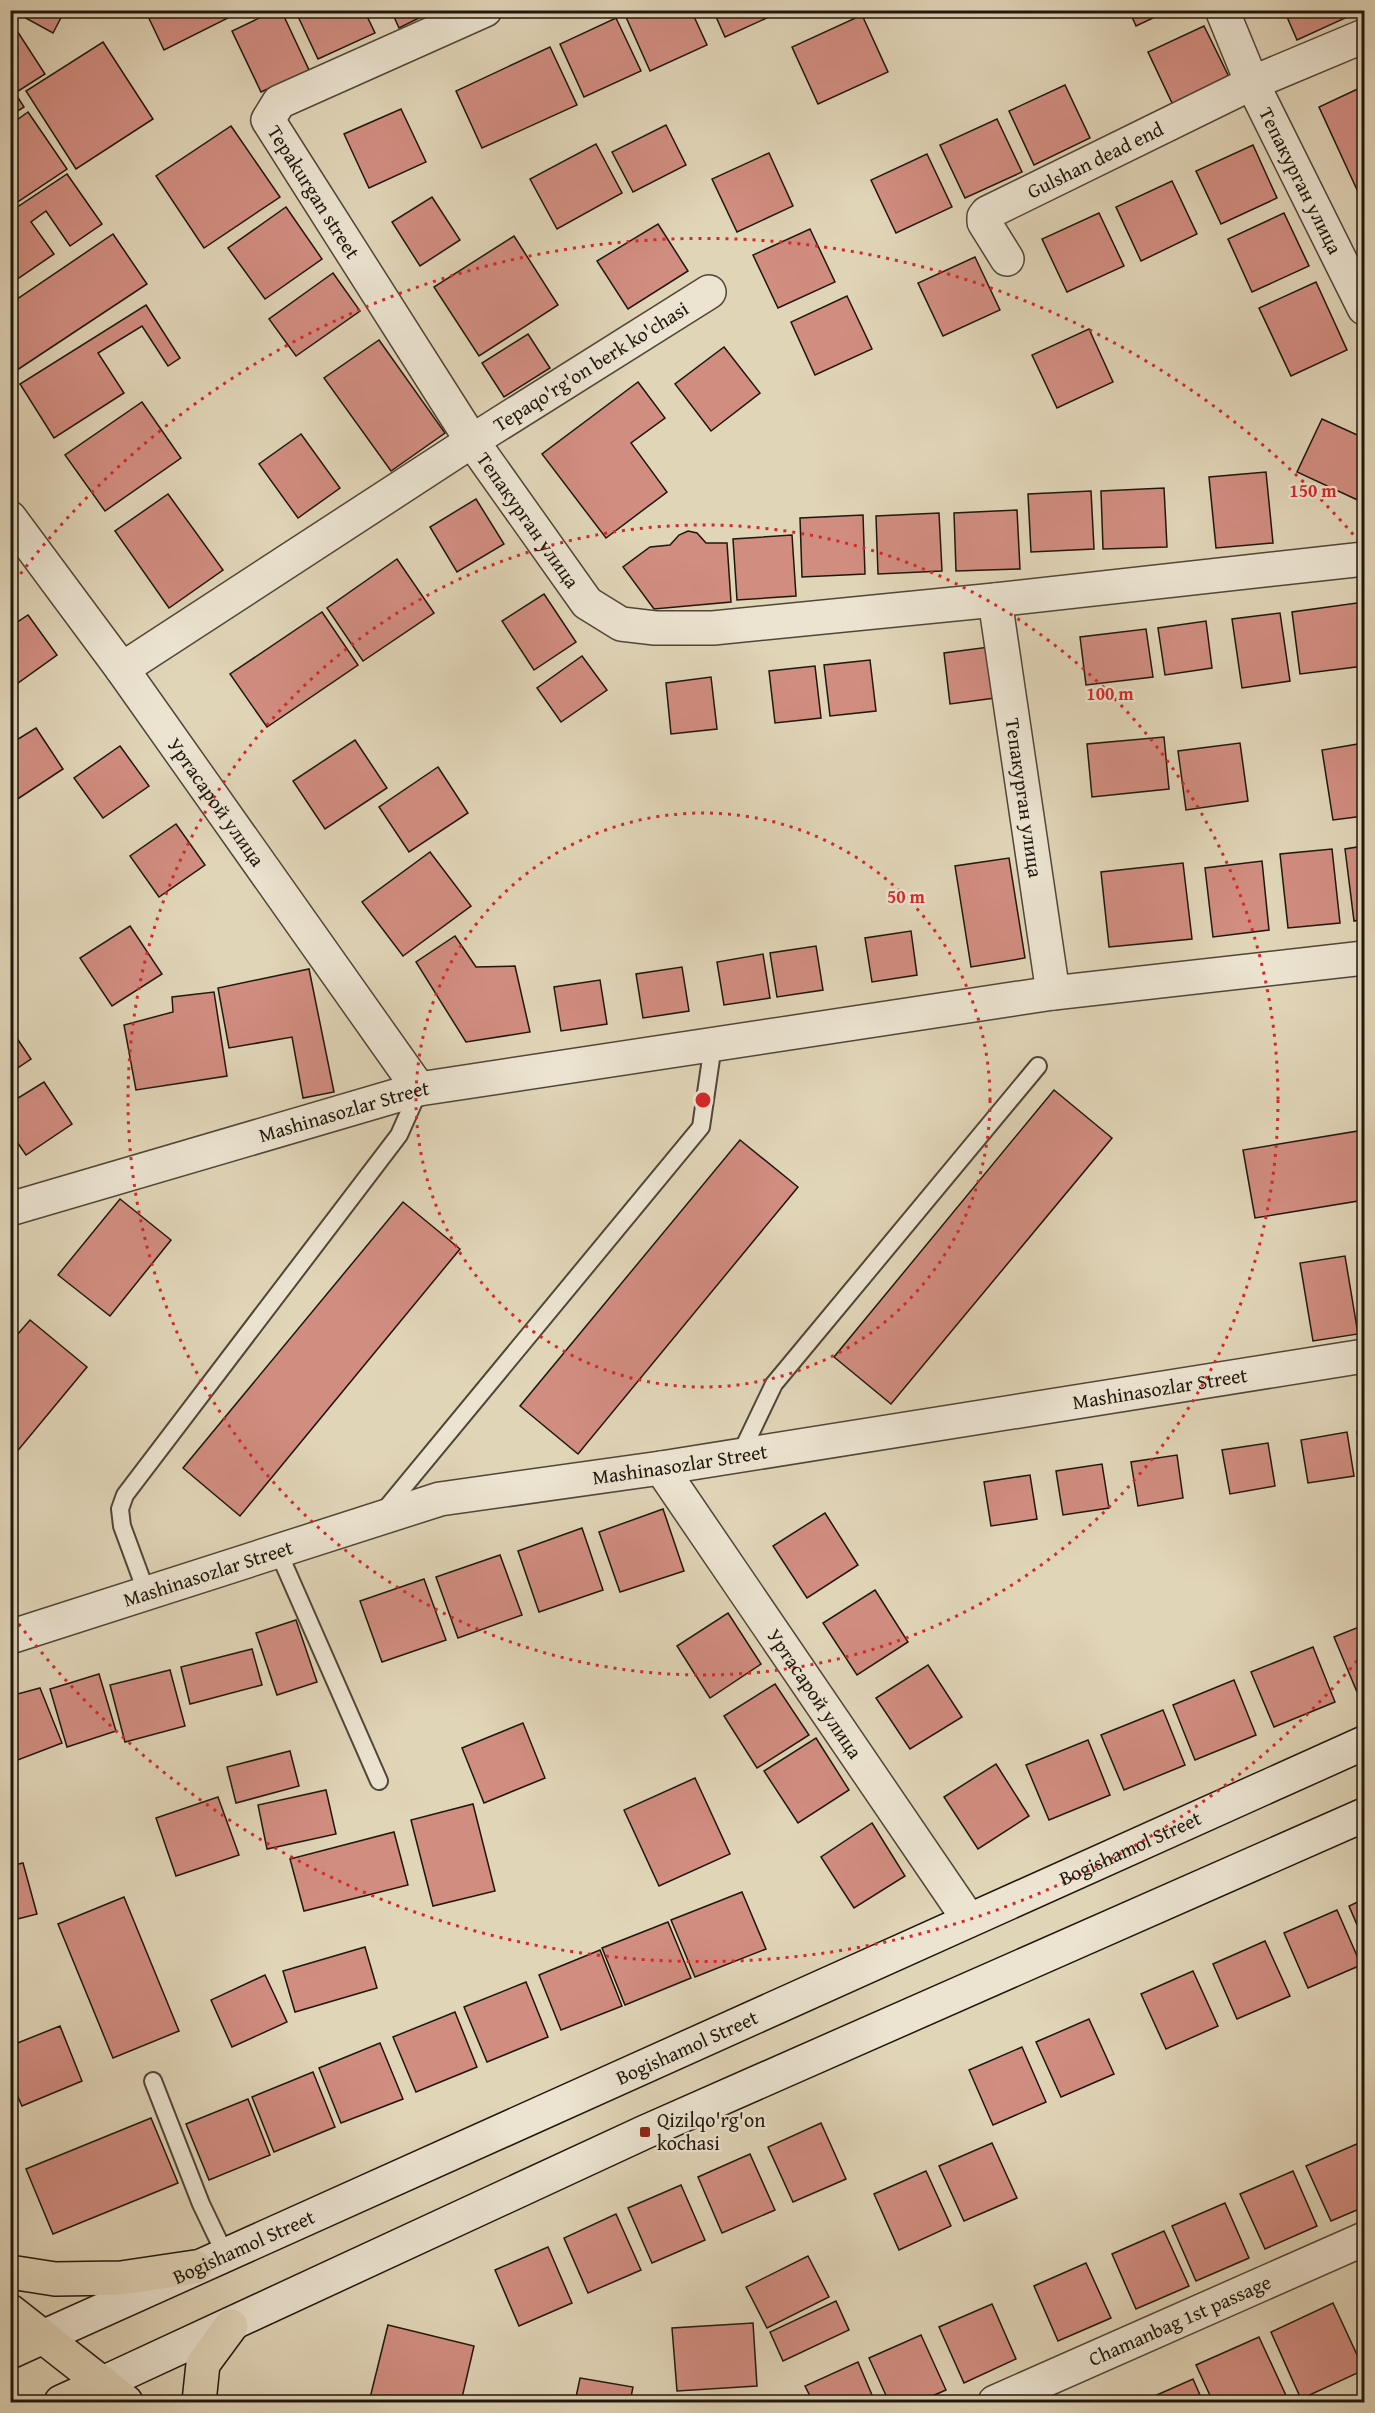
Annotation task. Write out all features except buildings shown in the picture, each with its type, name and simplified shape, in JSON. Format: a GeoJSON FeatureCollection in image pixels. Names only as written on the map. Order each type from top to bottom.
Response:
{"type":"FeatureCollection","features":[{"type":"Feature","properties":{"kind":"main road"},"geometry":{"type":"LineString","coordinates":[[10,2272],[55,2278],[121,2278],[195,2267]]}},
{"type":"Feature","properties":{"kind":"main road"},"geometry":{"type":"LineString","coordinates":[[10,2311],[115,2393]]}},
{"type":"Feature","properties":{"kind":"main road"},"geometry":{"type":"LineString","coordinates":[[199,2403],[203,2364],[231,2326]]}},
{"type":"Feature","properties":{"kind":"main road","name":"Bogishamol Street"},"geometry":{"type":"LineString","coordinates":[[10,2352],[43,2337]]}},
{"type":"Feature","properties":{"kind":"main road"},"geometry":{"type":"LineString","coordinates":[[61,2403],[115,2393]]}},
{"type":"Feature","properties":{"kind":"street","name":"Tepakurgan street"},"geometry":{"type":"LineString","coordinates":[[472,441],[268,120],[279,102],[485,10]]}},
{"type":"Feature","properties":{"kind":"street"},"geometry":{"type":"LineString","coordinates":[[1222,10],[1252,83],[1365,36]]}},
{"type":"Feature","properties":{"kind":"street","name":"Тепакурган улица"},"geometry":{"type":"LineString","coordinates":[[1252,83],[1365,308]]}},
{"type":"Feature","properties":{"kind":"street","name":"Gulshan dead end"},"geometry":{"type":"LineString","coordinates":[[1007,259],[984,222],[987,213],[1252,83]]}},
{"type":"Feature","properties":{"kind":"street","name":"Tepaqo'rg'on berk ko'chasi"},"geometry":{"type":"LineString","coordinates":[[472,441],[709,292]]}},
{"type":"Feature","properties":{"kind":"street","name":"Тепакурган улица"},"geometry":{"type":"LineString","coordinates":[[122,669],[472,441],[587,603],[621,624],[655,628],[713,628],[995,600],[1365,559]]}},
{"type":"Feature","properties":{"kind":"street","name":"Уртасарой улица"},"geometry":{"type":"LineString","coordinates":[[10,518],[122,669],[419,1089]]}},
{"type":"Feature","properties":{"kind":"street","name":"Тепакурган улица"},"geometry":{"type":"LineString","coordinates":[[995,600],[1053,993]]}},
{"type":"Feature","properties":{"kind":"street","name":"Mashinasozlar Street"},"geometry":{"type":"LineString","coordinates":[[10,1209],[419,1089],[1053,993],[1365,958]]}},
{"type":"Feature","properties":{"kind":"street","name":"Mashinasozlar Street"},"geometry":{"type":"LineString","coordinates":[[10,1637],[440,1499],[661,1468],[1365,1356]]}},
{"type":"Feature","properties":{"kind":"street","name":"Уртасарой улица"},"geometry":{"type":"LineString","coordinates":[[661,1468],[969,1920]]}},
{"type":"Feature","properties":{"kind":"street","name":"Bogishamol Street"},"geometry":{"type":"LineString","coordinates":[[43,2337],[1365,1743]]}},
{"type":"Feature","properties":{"kind":"street"},"geometry":{"type":"LineString","coordinates":[[115,2393],[231,2326],[645,2132],[1365,1815]]}},
{"type":"Feature","properties":{"kind":"street","name":"Chamanbag 1st passage"},"geometry":{"type":"LineString","coordinates":[[995,2403],[1365,2239]]}},
{"type":"Feature","properties":{"kind":"lane"},"geometry":{"type":"LineString","coordinates":[[377,1520],[701,1127],[713,1044]]}},
{"type":"Feature","properties":{"kind":"lane"},"geometry":{"type":"LineString","coordinates":[[740,1455],[774,1384],[1038,1066]]}},
{"type":"Feature","properties":{"kind":"lane"},"geometry":{"type":"LineString","coordinates":[[147,1594],[122,1526],[120,1509],[126,1495],[399,1134],[419,1089]]}},
{"type":"Feature","properties":{"kind":"lane"},"geometry":{"type":"LineString","coordinates":[[278,1551],[379,1781]]}},
{"type":"Feature","properties":{"kind":"lane"},"geometry":{"type":"LineString","coordinates":[[153,2081],[201,2205],[225,2254]]}},
{"type":"Feature","properties":{"kind":"place","name":"Qizilqo'rg'on kochasi"},"geometry":{"type":"Point","coordinates":[645,2132]}}]}
